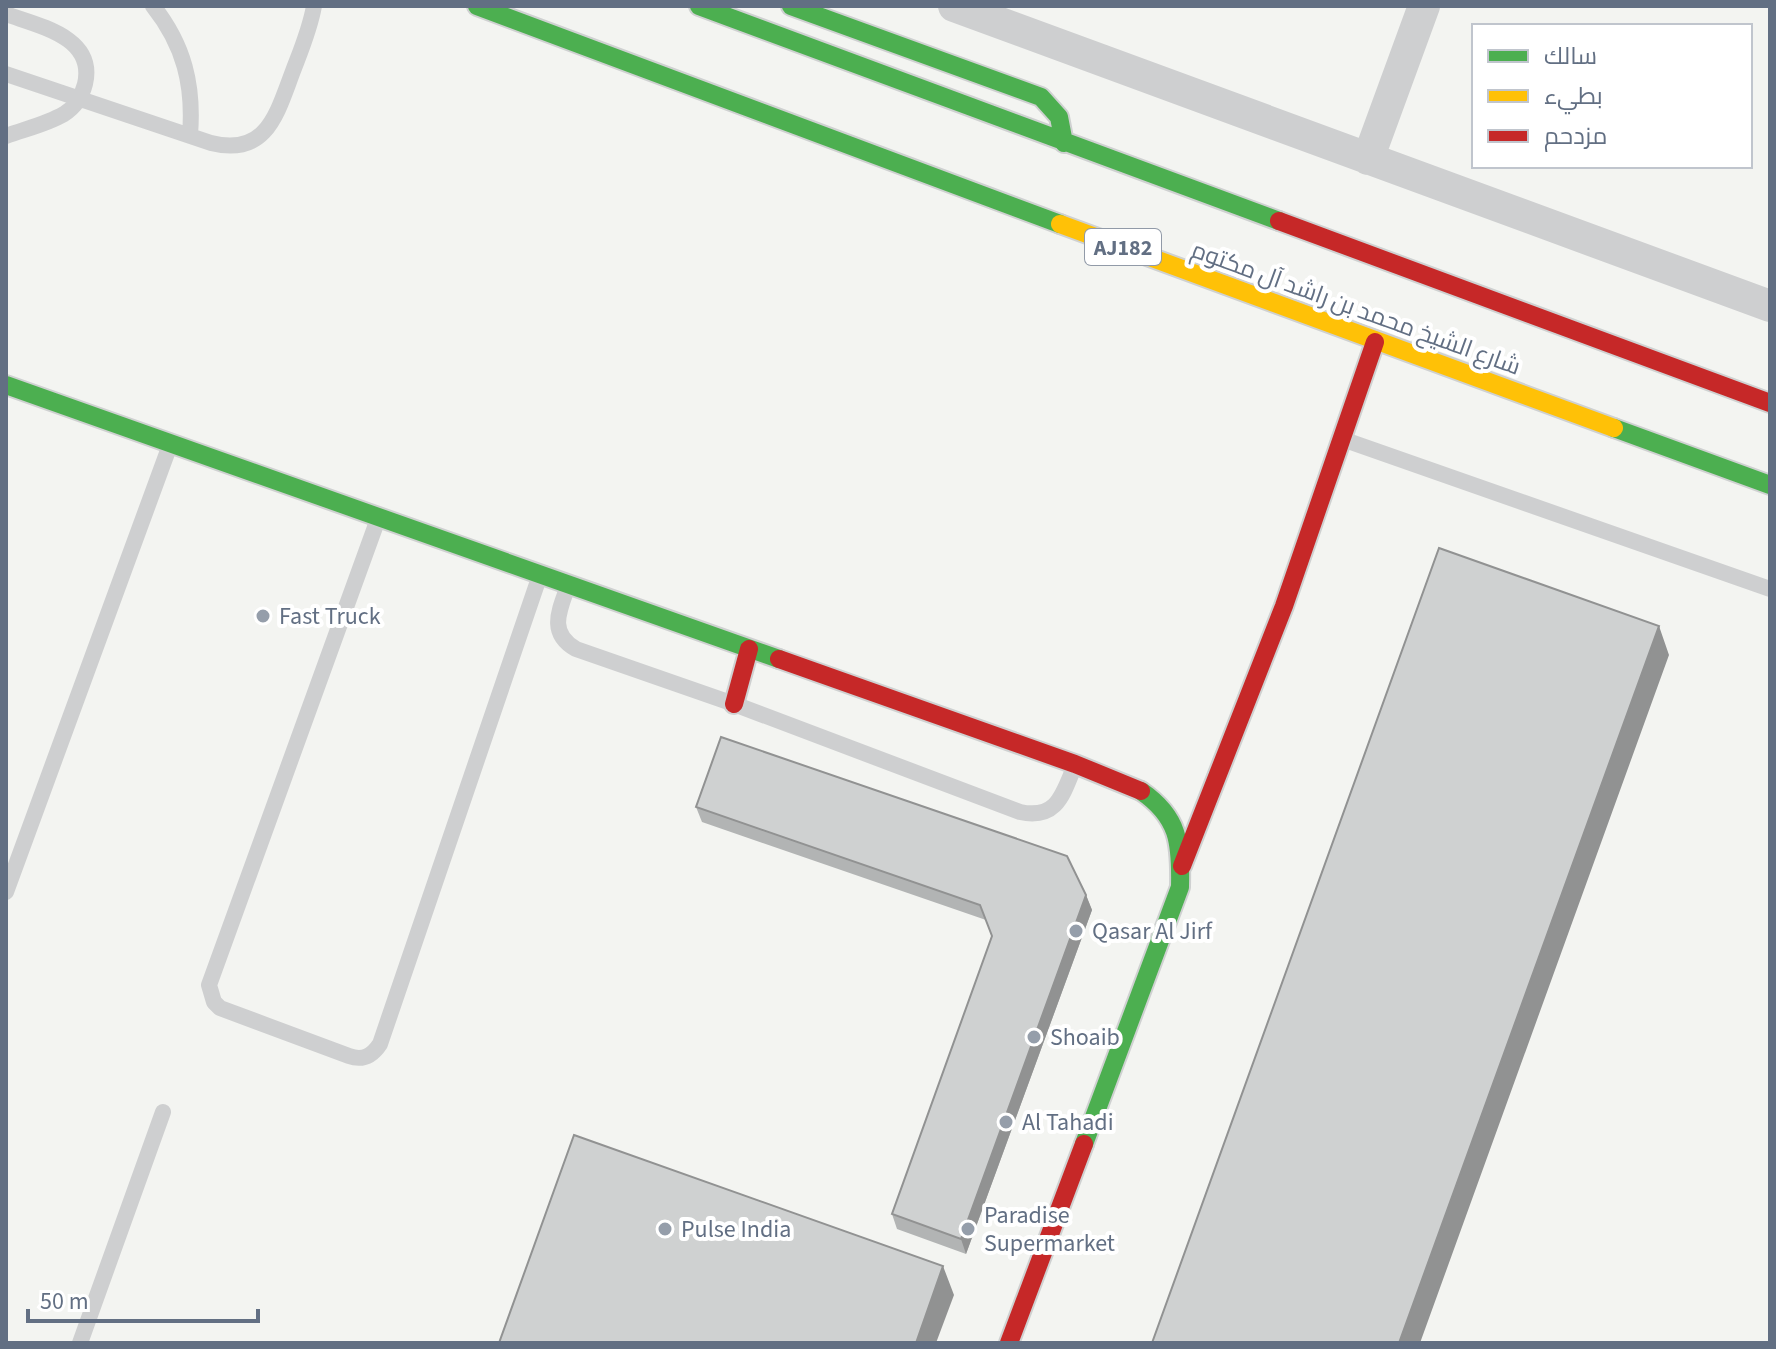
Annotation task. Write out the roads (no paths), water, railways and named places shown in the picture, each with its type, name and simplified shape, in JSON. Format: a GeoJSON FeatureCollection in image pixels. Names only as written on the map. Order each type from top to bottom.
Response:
{"type":"FeatureCollection","features":[{"type":"Feature","properties":{"kind":"main road","name":"شارع الشيخ محمد بن راشد آل مكتوم"},"geometry":{"type":"LineString","coordinates":[[477,6],[1375,342],[1770,485]]}},
{"type":"Feature","properties":{"kind":"main road"},"geometry":{"type":"LineString","coordinates":[[699,6],[1770,403]]}},
{"type":"Feature","properties":{"kind":"main road"},"geometry":{"type":"LineString","coordinates":[[791,6],[1041,97],[1059,117],[1064,143]]}},
{"type":"Feature","properties":{"kind":"main road"},"geometry":{"type":"LineString","coordinates":[[1182,866],[1222,771],[1343,440],[1375,342]]}},
{"type":"Feature","properties":{"kind":"main road"},"geometry":{"type":"LineString","coordinates":[[6,385],[1075,764],[1135,787],[1156,799],[1170,819],[1179,842],[1182,866],[1180,887],[1009,1343]]}},
{"type":"Feature","properties":{"kind":"main road"},"geometry":{"type":"LineString","coordinates":[[734,704],[749,649]]}},
{"type":"Feature","properties":{"kind":"street"},"geometry":{"type":"LineString","coordinates":[[954,6],[1770,306]]}},
{"type":"Feature","properties":{"kind":"street"},"geometry":{"type":"LineString","coordinates":[[1368,159],[1424,6]]}},
{"type":"Feature","properties":{"kind":"lane"},"geometry":{"type":"LineString","coordinates":[[153,6],[165,21],[184,59],[192,108],[190,135]]}},
{"type":"Feature","properties":{"kind":"lane"},"geometry":{"type":"LineString","coordinates":[[6,74],[224,146],[250,142],[262,135],[278,110],[309,30],[314,6]]}},
{"type":"Feature","properties":{"kind":"lane"},"geometry":{"type":"LineString","coordinates":[[6,14],[57,32],[75,45],[82,55],[86,77],[79,99],[62,115],[6,136]]}},
{"type":"Feature","properties":{"kind":"lane"},"geometry":{"type":"LineString","coordinates":[[1343,440],[1770,589]]}},
{"type":"Feature","properties":{"kind":"lane"},"geometry":{"type":"LineString","coordinates":[[6,892],[171,444]]}},
{"type":"Feature","properties":{"kind":"lane"},"geometry":{"type":"LineString","coordinates":[[379,517],[209,985],[210,994],[220,1008],[349,1056],[364,1058],[380,1044],[540,575]]}},
{"type":"Feature","properties":{"kind":"lane"},"geometry":{"type":"LineString","coordinates":[[568,585],[557,623],[558,631],[568,645],[1030,814],[1040,813],[1058,803],[1075,764]]}},
{"type":"Feature","properties":{"kind":"lane"},"geometry":{"type":"LineString","coordinates":[[80,1343],[163,1112]]}},
{"type":"Feature","properties":{"kind":"place","name":"Fast Truck"},"geometry":{"type":"Point","coordinates":[263,616]}},
{"type":"Feature","properties":{"kind":"place","name":"Qasar Al Jirf"},"geometry":{"type":"Point","coordinates":[1076,931]}},
{"type":"Feature","properties":{"kind":"place","name":"Shoaib"},"geometry":{"type":"Point","coordinates":[1034,1037]}},
{"type":"Feature","properties":{"kind":"place","name":"Al Tahadi"},"geometry":{"type":"Point","coordinates":[1006,1122]}},
{"type":"Feature","properties":{"kind":"place","name":"Pulse India"},"geometry":{"type":"Point","coordinates":[665,1229]}},
{"type":"Feature","properties":{"kind":"place","name":"Paradise Supermarket"},"geometry":{"type":"Point","coordinates":[968,1229]}}]}
